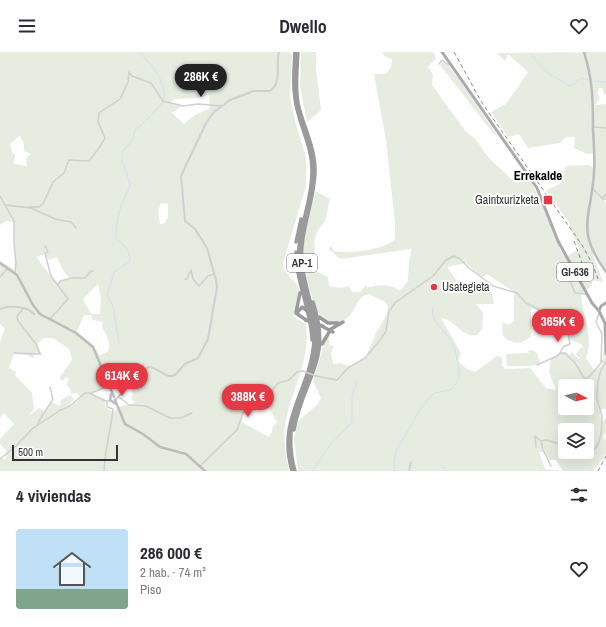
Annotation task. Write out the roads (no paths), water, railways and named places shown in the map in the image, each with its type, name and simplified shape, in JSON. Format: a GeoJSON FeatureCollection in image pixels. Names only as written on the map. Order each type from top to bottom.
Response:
{"type":"FeatureCollection","features":[{"type":"Feature","properties":{"kind":"highway","name":"AP-1"},"geometry":{"type":"LineString","coordinates":[[294,471],[288,448],[290,422],[313,352],[314,329],[300,274],[298,249],[310,194],[312,170],[311,155],[294,95],[297,52]]}},
{"type":"Feature","properties":{"kind":"highway","name":"AP-1"},"geometry":{"type":"LineString","coordinates":[[294,471],[291,446],[294,413],[313,365],[316,346],[316,322],[305,282],[302,263],[302,244],[313,196],[315,169],[313,150],[297,97],[297,52]]}},
{"type":"Feature","properties":{"kind":"highway"},"geometry":{"type":"LineString","coordinates":[[310,194],[299,225],[297,238],[296,263],[300,296],[296,309],[298,316],[334,332]]}},
{"type":"Feature","properties":{"kind":"highway"},"geometry":{"type":"LineString","coordinates":[[305,282],[317,314],[320,347]]}},
{"type":"Feature","properties":{"kind":"highway"},"geometry":{"type":"LineString","coordinates":[[300,289],[307,311],[312,338],[308,371]]}},
{"type":"Feature","properties":{"kind":"highway"},"geometry":{"type":"LineString","coordinates":[[298,316],[297,312],[300,308],[307,311]]}},
{"type":"Feature","properties":{"kind":"highway"},"geometry":{"type":"LineString","coordinates":[[291,446],[297,415],[315,368],[320,347],[331,329],[343,322],[328,323],[323,321],[317,314]]}},
{"type":"Feature","properties":{"kind":"main road"},"geometry":{"type":"LineString","coordinates":[[584,52],[592,84],[594,168],[588,215],[588,239],[594,255],[606,272]]}},
{"type":"Feature","properties":{"kind":"main road","name":"GI-636"},"geometry":{"type":"LineString","coordinates":[[443,53],[537,188],[558,241],[604,319],[606,354]]}},
{"type":"Feature","properties":{"kind":"main road"},"geometry":{"type":"LineString","coordinates":[[0,263],[15,273],[39,313],[76,333],[92,345],[113,399],[125,424],[143,434],[160,447],[186,454],[205,471]]}},
{"type":"Feature","properties":{"kind":"main road"},"geometry":{"type":"LineString","coordinates":[[591,299],[596,304],[605,303]]}},
{"type":"Feature","properties":{"kind":"main road"},"geometry":{"type":"LineString","coordinates":[[599,312],[605,303]]}},
{"type":"Feature","properties":{"kind":"street"},"geometry":{"type":"LineString","coordinates":[[104,471],[106,441],[113,409],[107,407],[113,399],[147,368],[153,367],[172,377],[178,373],[185,364],[198,358],[209,335],[217,287],[208,253],[198,233],[185,221],[181,179],[203,128],[211,115],[221,106],[254,91],[272,90],[278,73],[277,58],[279,52]]}},
{"type":"Feature","properties":{"kind":"street"},"geometry":{"type":"LineString","coordinates":[[439,64],[444,60],[452,67]]}},
{"type":"Feature","properties":{"kind":"street"},"geometry":{"type":"LineString","coordinates":[[5,205],[39,207],[43,204],[53,182],[64,173],[69,160],[89,161],[105,138],[98,122],[99,113],[120,99],[128,82],[129,72],[132,76],[142,78],[153,84],[161,100],[183,106],[198,104],[211,107],[221,106]]}},
{"type":"Feature","properties":{"kind":"street"},"geometry":{"type":"LineString","coordinates":[[593,127],[606,128]]}},
{"type":"Feature","properties":{"kind":"street"},"geometry":{"type":"LineString","coordinates":[[592,188],[606,200]]}},
{"type":"Feature","properties":{"kind":"street"},"geometry":{"type":"LineString","coordinates":[[602,198],[606,194]]}},
{"type":"Feature","properties":{"kind":"street"},"geometry":{"type":"LineString","coordinates":[[0,196],[5,208],[14,221],[16,262],[15,273]]}},
{"type":"Feature","properties":{"kind":"street"},"geometry":{"type":"LineString","coordinates":[[29,207],[55,220],[71,222],[76,228]]}},
{"type":"Feature","properties":{"kind":"street"},"geometry":{"type":"LineString","coordinates":[[45,246],[48,252],[45,253],[48,269],[68,299],[50,319]]}},
{"type":"Feature","properties":{"kind":"street"},"geometry":{"type":"LineString","coordinates":[[200,466],[223,442],[234,434],[239,427],[243,413],[250,409],[263,394],[271,392],[278,383],[289,380],[297,372],[303,371],[316,376],[337,380],[348,368],[363,359],[384,334],[388,312],[392,306],[433,276],[446,260],[454,256],[458,257],[468,267],[493,286],[517,293],[526,303],[538,309],[568,333],[570,344],[563,347],[557,356],[537,365]]}},
{"type":"Feature","properties":{"kind":"street"},"geometry":{"type":"LineString","coordinates":[[0,276],[8,268]]}},
{"type":"Feature","properties":{"kind":"street"},"geometry":{"type":"LineString","coordinates":[[185,279],[187,279],[191,270],[193,279],[199,286],[209,275],[214,274]]}},
{"type":"Feature","properties":{"kind":"street"},"geometry":{"type":"LineString","coordinates":[[58,285],[60,281],[72,278],[85,278],[91,271],[93,271]]}},
{"type":"Feature","properties":{"kind":"street"},"geometry":{"type":"LineString","coordinates":[[564,278],[570,281],[576,294],[588,294]]}},
{"type":"Feature","properties":{"kind":"street"},"geometry":{"type":"LineString","coordinates":[[0,309],[6,307],[24,308],[30,309],[34,314],[39,313]]}},
{"type":"Feature","properties":{"kind":"street"},"geometry":{"type":"LineString","coordinates":[[14,352],[40,354],[36,344],[18,321],[17,316],[24,308]]}},
{"type":"Feature","properties":{"kind":"street"},"geometry":{"type":"LineString","coordinates":[[594,451],[598,447],[602,419],[597,397],[600,371],[604,363],[602,361],[602,334],[596,323],[599,312]]}},
{"type":"Feature","properties":{"kind":"street"},"geometry":{"type":"LineString","coordinates":[[597,320],[604,319]]}},
{"type":"Feature","properties":{"kind":"street"},"geometry":{"type":"LineString","coordinates":[[560,353],[565,353],[571,358],[586,378],[601,365],[602,361]]}},
{"type":"Feature","properties":{"kind":"street"},"geometry":{"type":"LineString","coordinates":[[38,425],[53,399],[50,386]]}},
{"type":"Feature","properties":{"kind":"street"},"geometry":{"type":"LineString","coordinates":[[0,459],[38,425],[59,411],[70,406],[83,394],[91,393],[109,386]]}},
{"type":"Feature","properties":{"kind":"street"},"geometry":{"type":"LineString","coordinates":[[91,393],[100,398],[113,399],[129,405],[146,406],[170,418],[181,418],[192,413]]}},
{"type":"Feature","properties":{"kind":"street"},"geometry":{"type":"LineString","coordinates":[[536,447],[535,436],[541,441],[543,450],[551,466]]}},
{"type":"Feature","properties":{"kind":"street"},"geometry":{"type":"LineString","coordinates":[[541,441],[547,440],[558,444]]}},
{"type":"Feature","properties":{"kind":"street"},"geometry":{"type":"LineString","coordinates":[[409,471],[410,462]]}},
{"type":"Feature","properties":{"kind":"waterway"},"geometry":{"type":"LineString","coordinates":[[139,52],[157,73],[163,85],[164,99]]}},
{"type":"Feature","properties":{"kind":"waterway"},"geometry":{"type":"LineString","coordinates":[[529,52],[548,73],[570,86],[581,78],[589,80]]}},
{"type":"Feature","properties":{"kind":"waterway"},"geometry":{"type":"LineString","coordinates":[[594,81],[606,82]]}},
{"type":"Feature","properties":{"kind":"waterway"},"geometry":{"type":"LineString","coordinates":[[119,343],[113,306],[107,295],[114,272],[130,261],[126,248],[116,239],[119,213],[130,184],[122,161],[122,152],[132,141],[135,130],[163,103]]}},
{"type":"Feature","properties":{"kind":"waterway"},"geometry":{"type":"LineString","coordinates":[[395,471],[394,463],[396,451],[421,408],[434,393],[451,390],[459,379],[459,370],[454,347],[450,339],[436,321],[432,312],[433,308]]}},
{"type":"Feature","properties":{"kind":"waterway"},"geometry":{"type":"LineString","coordinates":[[312,471],[331,444],[352,422],[352,397],[357,380]]}},
{"type":"Feature","properties":{"kind":"waterway"},"geometry":{"type":"LineString","coordinates":[[443,467],[447,471]]}},
{"type":"Feature","properties":{"kind":"railway"},"geometry":{"type":"LineString","coordinates":[[454,52],[482,103],[582,245],[592,263],[598,279]]}},
{"type":"Feature","properties":{"kind":"railway"},"geometry":{"type":"LineString","coordinates":[[574,241],[586,274]]}},
{"type":"Feature","properties":{"kind":"railway"},"geometry":{"type":"LineString","coordinates":[[598,471],[606,456]]}},
{"type":"Feature","properties":{"kind":"place","name":"Gaintxurizketa"},"geometry":{"type":"Point","coordinates":[548,200]}},
{"type":"Feature","properties":{"kind":"place","name":"Usategieta"},"geometry":{"type":"Point","coordinates":[434,287]}},
{"type":"Feature","properties":{"kind":"district","name":"Errekalde"},"geometry":{"type":"Point","coordinates":[538,175]}}]}
